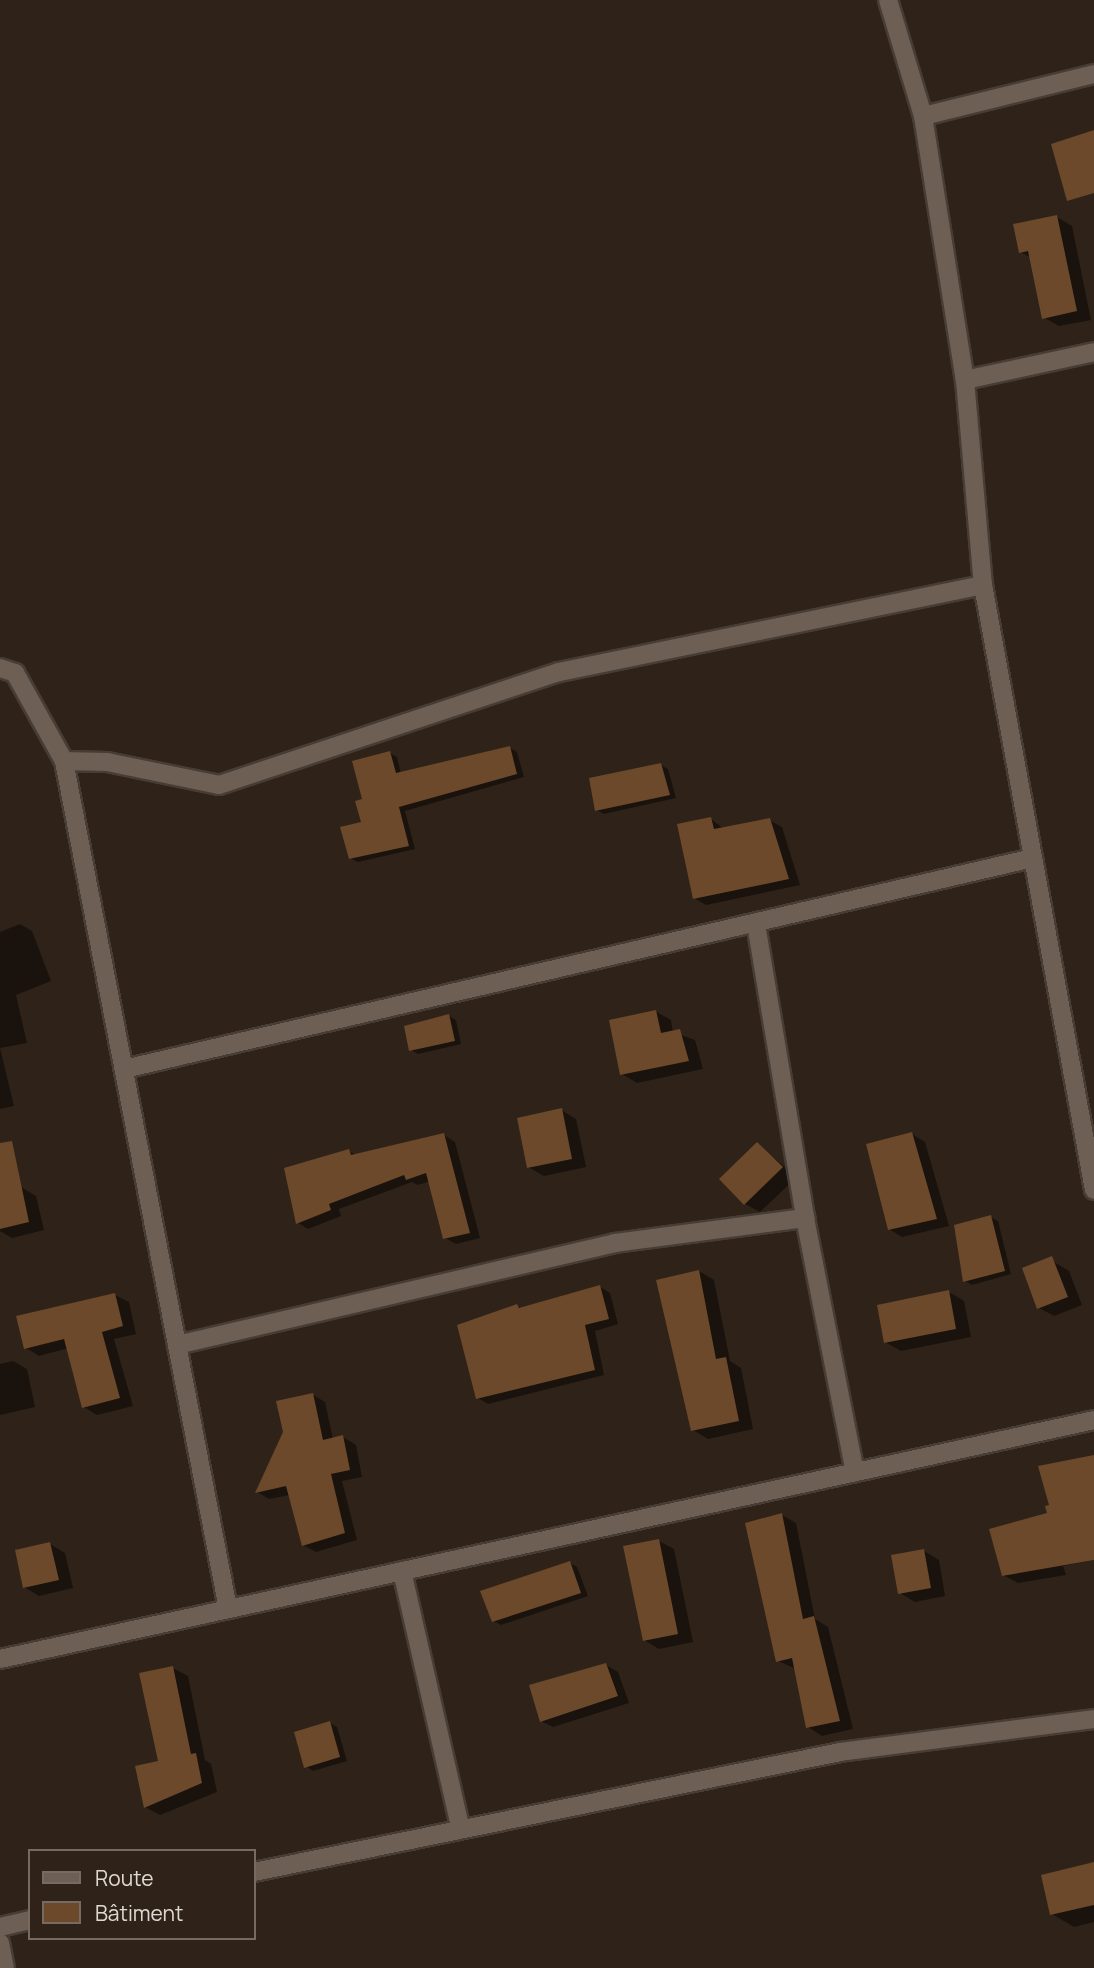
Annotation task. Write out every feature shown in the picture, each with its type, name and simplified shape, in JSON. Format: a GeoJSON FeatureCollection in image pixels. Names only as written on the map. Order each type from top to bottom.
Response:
{"type":"FeatureCollection","features":[{"type":"Feature","properties":{"kind":"street"},"geometry":{"type":"LineString","coordinates":[[888,0],[923,116],[965,380],[983,585],[1094,1190]]}},
{"type":"Feature","properties":{"kind":"street"},"geometry":{"type":"LineString","coordinates":[[923,116],[1094,74]]}},
{"type":"Feature","properties":{"kind":"street"},"geometry":{"type":"LineString","coordinates":[[965,380],[1094,352]]}},
{"type":"Feature","properties":{"kind":"street"},"geometry":{"type":"LineString","coordinates":[[64,761],[107,762],[219,785],[559,672],[983,585]]}},
{"type":"Feature","properties":{"kind":"street"},"geometry":{"type":"LineString","coordinates":[[0,668],[15,673],[64,761],[228,1609]]}},
{"type":"Feature","properties":{"kind":"street"},"geometry":{"type":"LineString","coordinates":[[124,1069],[1033,858]]}},
{"type":"Feature","properties":{"kind":"street"},"geometry":{"type":"LineString","coordinates":[[756,924],[805,1218],[855,1472]]}},
{"type":"Feature","properties":{"kind":"street"},"geometry":{"type":"LineString","coordinates":[[177,1345],[615,1243],[805,1218]]}},
{"type":"Feature","properties":{"kind":"street"},"geometry":{"type":"LineString","coordinates":[[0,1659],[1094,1420]]}},
{"type":"Feature","properties":{"kind":"street"},"geometry":{"type":"LineString","coordinates":[[402,1571],[460,1827]]}},
{"type":"Feature","properties":{"kind":"street"},"geometry":{"type":"LineString","coordinates":[[256,1872],[460,1827],[840,1752],[1094,1718]]}},
{"type":"Feature","properties":{"kind":"street"},"geometry":{"type":"LineString","coordinates":[[0,1927],[28,1920]]}},
{"type":"Feature","properties":{"kind":"street"},"geometry":{"type":"LineString","coordinates":[[0,1943],[5,1968]]}},
{"type":"Feature","properties":{"kind":"building"},"geometry":{"type":"Polygon","coordinates":[[[1094,130],[1094,193],[1067,201],[1051,144],[1094,130]]]}},
{"type":"Feature","properties":{"kind":"building"},"geometry":{"type":"Polygon","coordinates":[[[1057,215],[1077,311],[1042,319],[1028,251],[1019,253],[1013,224],[1057,215]]]}},
{"type":"Feature","properties":{"kind":"building"},"geometry":{"type":"Polygon","coordinates":[[[510,746],[517,774],[399,807],[409,846],[349,859],[340,827],[361,822],[355,801],[362,799],[352,761],[390,751],[396,773],[510,746]]]}},
{"type":"Feature","properties":{"kind":"building"},"geometry":{"type":"Polygon","coordinates":[[[661,763],[670,795],[595,811],[589,778],[661,763]]]}},
{"type":"Feature","properties":{"kind":"building"},"geometry":{"type":"Polygon","coordinates":[[[711,817],[714,829],[770,818],[789,879],[693,899],[677,824],[711,817]]]}},
{"type":"Feature","properties":{"kind":"building"},"geometry":{"type":"Polygon","coordinates":[[[656,1010],[661,1033],[680,1029],[689,1061],[620,1075],[609,1020],[656,1010]]]}},
{"type":"Feature","properties":{"kind":"building"},"geometry":{"type":"Polygon","coordinates":[[[449,1014],[455,1041],[409,1051],[404,1026],[449,1014]]]}},
{"type":"Feature","properties":{"kind":"building"},"geometry":{"type":"Polygon","coordinates":[[[562,1108],[572,1159],[527,1168],[517,1118],[562,1108]]]}},
{"type":"Feature","properties":{"kind":"building"},"geometry":{"type":"Polygon","coordinates":[[[912,1132],[937,1219],[888,1230],[866,1144],[912,1132]]]}},
{"type":"Feature","properties":{"kind":"building"},"geometry":{"type":"Polygon","coordinates":[[[444,1133],[470,1233],[443,1239],[426,1173],[406,1180],[404,1175],[329,1204],[331,1210],[296,1224],[284,1168],[349,1149],[351,1155],[444,1133]]]}},
{"type":"Feature","properties":{"kind":"building"},"geometry":{"type":"Polygon","coordinates":[[[12,1141],[29,1222],[0,1229],[0,1143],[12,1141]]]}},
{"type":"Feature","properties":{"kind":"building"},"geometry":{"type":"Polygon","coordinates":[[[757,1142],[783,1167],[744,1205],[719,1179],[757,1142]]]}},
{"type":"Feature","properties":{"kind":"building"},"geometry":{"type":"Polygon","coordinates":[[[991,1215],[1005,1271],[963,1282],[954,1225],[991,1215]]]}},
{"type":"Feature","properties":{"kind":"building"},"geometry":{"type":"Polygon","coordinates":[[[1052,1256],[1068,1297],[1037,1309],[1022,1268],[1052,1256]]]}},
{"type":"Feature","properties":{"kind":"building"},"geometry":{"type":"Polygon","coordinates":[[[699,1270],[716,1359],[726,1357],[739,1421],[691,1431],[656,1280],[699,1270]]]}},
{"type":"Feature","properties":{"kind":"building"},"geometry":{"type":"Polygon","coordinates":[[[600,1285],[609,1319],[585,1325],[595,1370],[476,1399],[457,1325],[517,1304],[519,1308],[600,1285]]]}},
{"type":"Feature","properties":{"kind":"building"},"geometry":{"type":"Polygon","coordinates":[[[949,1290],[956,1329],[884,1343],[877,1305],[949,1290]]]}},
{"type":"Feature","properties":{"kind":"building"},"geometry":{"type":"Polygon","coordinates":[[[115,1293],[123,1326],[102,1332],[120,1398],[82,1408],[64,1339],[24,1349],[16,1316],[115,1293]]]}},
{"type":"Feature","properties":{"kind":"building"},"geometry":{"type":"Polygon","coordinates":[[[313,1393],[323,1440],[343,1435],[350,1470],[331,1474],[345,1533],[302,1546],[286,1486],[255,1493],[283,1432],[276,1401],[313,1393]]]}},
{"type":"Feature","properties":{"kind":"building"},"geometry":{"type":"Polygon","coordinates":[[[1094,1455],[1094,1560],[1002,1576],[989,1529],[1047,1513],[1045,1506],[1049,1505],[1038,1466],[1094,1455]]]}},
{"type":"Feature","properties":{"kind":"building"},"geometry":{"type":"Polygon","coordinates":[[[782,1513],[803,1619],[814,1616],[840,1721],[806,1728],[792,1658],[776,1662],[745,1523],[782,1513]]]}},
{"type":"Feature","properties":{"kind":"building"},"geometry":{"type":"Polygon","coordinates":[[[659,1539],[678,1634],[643,1641],[623,1546],[659,1539]]]}},
{"type":"Feature","properties":{"kind":"building"},"geometry":{"type":"Polygon","coordinates":[[[50,1542],[59,1580],[23,1588],[15,1550],[50,1542]]]}},
{"type":"Feature","properties":{"kind":"building"},"geometry":{"type":"Polygon","coordinates":[[[924,1549],[931,1588],[898,1594],[891,1555],[924,1549]]]}},
{"type":"Feature","properties":{"kind":"building"},"geometry":{"type":"Polygon","coordinates":[[[570,1561],[581,1593],[492,1622],[480,1591],[570,1561]]]}},
{"type":"Feature","properties":{"kind":"building"},"geometry":{"type":"Polygon","coordinates":[[[606,1663],[618,1696],[540,1722],[529,1685],[606,1663]]]}},
{"type":"Feature","properties":{"kind":"building"},"geometry":{"type":"Polygon","coordinates":[[[173,1666],[191,1754],[196,1753],[202,1783],[144,1808],[135,1766],[158,1761],[139,1673],[173,1666]]]}},
{"type":"Feature","properties":{"kind":"building"},"geometry":{"type":"Polygon","coordinates":[[[330,1721],[340,1757],[304,1768],[294,1732],[330,1721]]]}},
{"type":"Feature","properties":{"kind":"building"},"geometry":{"type":"Polygon","coordinates":[[[1094,1862],[1094,1905],[1050,1915],[1041,1875],[1094,1862]]]}}]}
